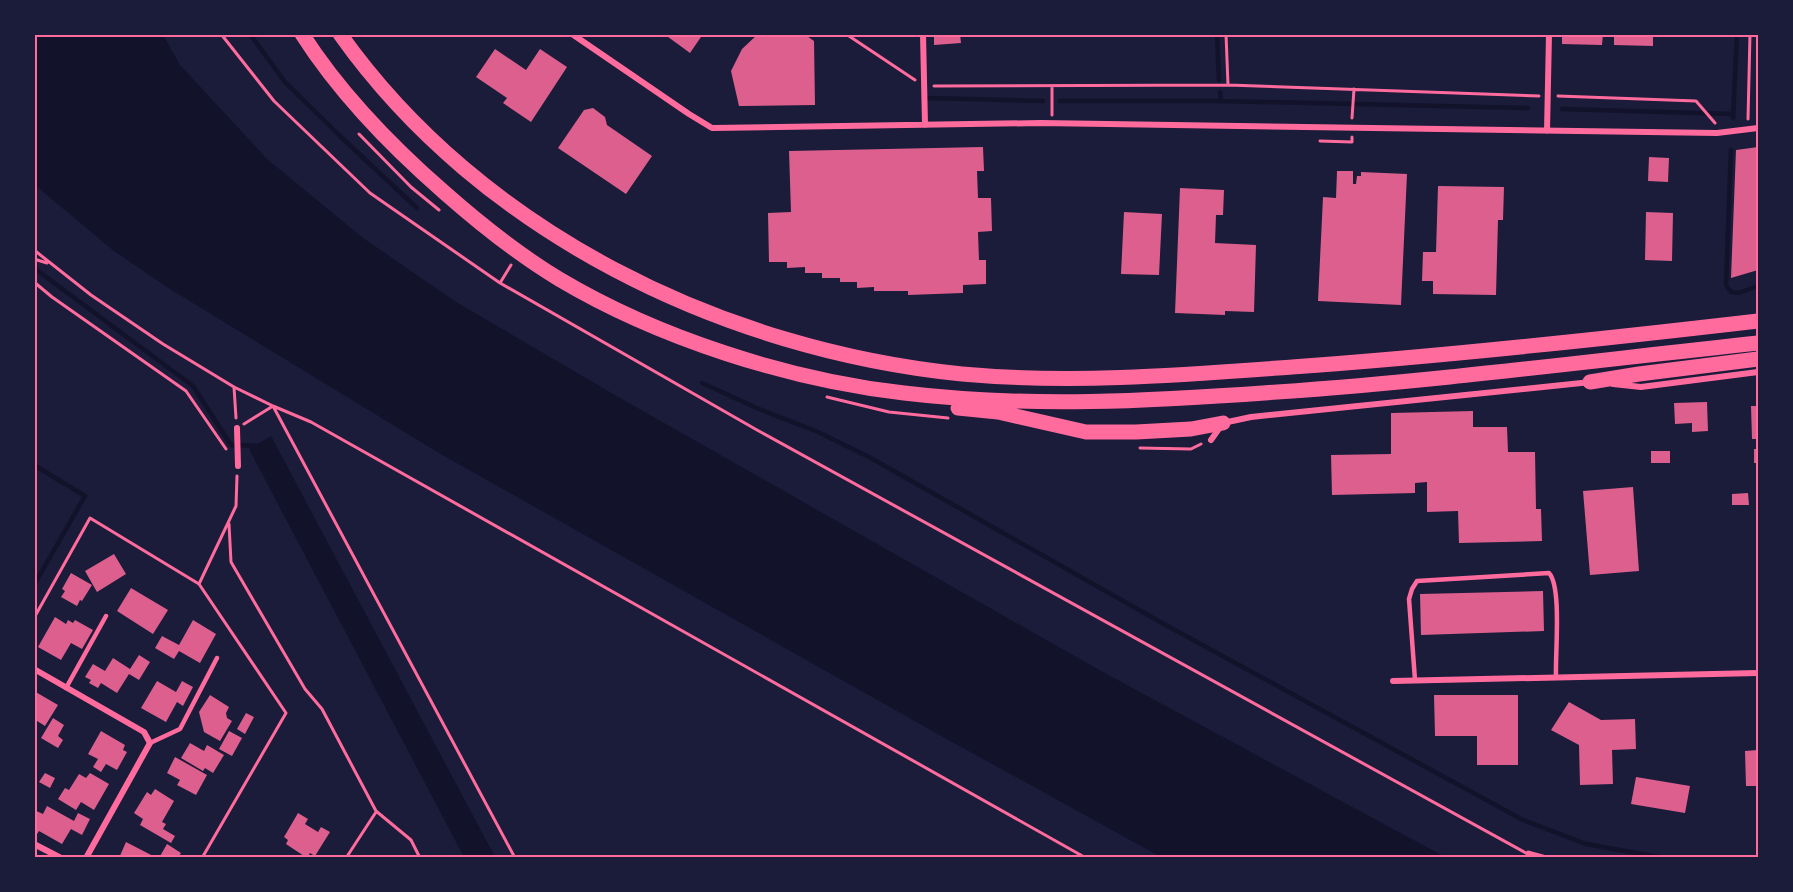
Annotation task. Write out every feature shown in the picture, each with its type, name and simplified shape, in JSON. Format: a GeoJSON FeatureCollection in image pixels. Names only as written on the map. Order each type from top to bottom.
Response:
{"type":"FeatureCollection","features":[{"type":"Feature","properties":{"kind":"highway"},"geometry":{"type":"LineString","coordinates":[[302,34],[313,52],[359,111],[408,161],[474,219],[558,279],[652,325],[730,354],[828,380],[904,393],[963,399],[1044,402],[1182,399],[1356,387],[1758,343]]}},
{"type":"Feature","properties":{"kind":"highway"},"geometry":{"type":"LineString","coordinates":[[340,34],[382,88],[436,144],[493,194],[580,250],[665,294],[742,326],[805,345],[869,360],[962,374],[1064,379],[1192,375],[1369,361],[1758,321]]}},
{"type":"Feature","properties":{"kind":"highway"},"geometry":{"type":"LineString","coordinates":[[1590,382],[1758,358]]}},
{"type":"Feature","properties":{"kind":"highway"},"geometry":{"type":"LineString","coordinates":[[828,380],[878,400],[998,412],[1086,432],[1136,432],[1223,423]]}},
{"type":"Feature","properties":{"kind":"street"},"geometry":{"type":"LineString","coordinates":[[572,34],[712,128],[1052,124],[1717,133],[1758,128]]}},
{"type":"Feature","properties":{"kind":"street"},"geometry":{"type":"LineString","coordinates":[[922,34],[925,125]]}},
{"type":"Feature","properties":{"kind":"street"},"geometry":{"type":"LineString","coordinates":[[1547,131],[1549,34]]}},
{"type":"Feature","properties":{"kind":"street"},"geometry":{"type":"LineString","coordinates":[[1211,440],[1223,423],[1251,417],[1590,382],[1641,387],[1758,372]]}},
{"type":"Feature","properties":{"kind":"street"},"geometry":{"type":"LineString","coordinates":[[237,428],[238,466]]}},
{"type":"Feature","properties":{"kind":"street"},"geometry":{"type":"LineString","coordinates":[[34,669],[144,732],[150,742],[86,858]]}},
{"type":"Feature","properties":{"kind":"street"},"geometry":{"type":"LineString","coordinates":[[1394,681],[1758,673]]}},
{"type":"Feature","properties":{"kind":"street"},"geometry":{"type":"LineString","coordinates":[[34,844],[61,858]]}},
{"type":"Feature","properties":{"kind":"lane"},"geometry":{"type":"LineString","coordinates":[[1414,680],[1409,599],[1417,580],[1549,573],[1554,578],[1556,592],[1556,677]]}},
{"type":"Feature","properties":{"kind":"lane"},"geometry":{"type":"LineString","coordinates":[[66,688],[106,616]]}},
{"type":"Feature","properties":{"kind":"lane"},"geometry":{"type":"LineString","coordinates":[[150,742],[180,729],[217,658]]}},
{"type":"Feature","properties":{"kind":"path"},"geometry":{"type":"LineString","coordinates":[[221,34],[274,101],[370,193],[500,283],[757,430],[1535,858]]}},
{"type":"Feature","properties":{"kind":"path"},"geometry":{"type":"LineString","coordinates":[[846,34],[924,86],[1228,85],[1696,101],[1712,120]]}},
{"type":"Feature","properties":{"kind":"path"},"geometry":{"type":"LineString","coordinates":[[1226,34],[1228,85]]}},
{"type":"Feature","properties":{"kind":"path"},"geometry":{"type":"LineString","coordinates":[[1748,130],[1750,34]]}},
{"type":"Feature","properties":{"kind":"path"},"geometry":{"type":"LineString","coordinates":[[1052,87],[1052,124]]}},
{"type":"Feature","properties":{"kind":"path"},"geometry":{"type":"LineString","coordinates":[[1352,115],[1354,91]]}},
{"type":"Feature","properties":{"kind":"path"},"geometry":{"type":"LineString","coordinates":[[34,250],[163,344],[234,387],[310,422],[1086,858]]}},
{"type":"Feature","properties":{"kind":"path"},"geometry":{"type":"LineString","coordinates":[[34,259],[49,263]]}},
{"type":"Feature","properties":{"kind":"path"},"geometry":{"type":"LineString","coordinates":[[500,283],[511,265]]}},
{"type":"Feature","properties":{"kind":"path"},"geometry":{"type":"LineString","coordinates":[[34,282],[186,391],[238,466],[236,506],[199,584]]}},
{"type":"Feature","properties":{"kind":"path"},"geometry":{"type":"LineString","coordinates":[[234,387],[237,428],[273,406]]}},
{"type":"Feature","properties":{"kind":"path"},"geometry":{"type":"LineString","coordinates":[[273,406],[515,858]]}},
{"type":"Feature","properties":{"kind":"path"},"geometry":{"type":"LineString","coordinates":[[34,618],[90,518],[199,584],[286,713],[202,858]]}},
{"type":"Feature","properties":{"kind":"path"},"geometry":{"type":"LineString","coordinates":[[229,522],[231,562],[306,689],[322,709],[376,812],[411,840],[420,858]]}},
{"type":"Feature","properties":{"kind":"path"},"geometry":{"type":"LineString","coordinates":[[346,858],[376,812]]}},
{"type":"Feature","properties":{"kind":"path"},"geometry":{"type":"LineString","coordinates":[[1524,851],[1550,858]]}},
{"type":"Feature","properties":{"kind":"shaded area"},"geometry":{"type":"Polygon","coordinates":[[[34,35],[163,35],[180,65],[267,159],[363,238],[456,302],[620,398],[1101,671],[1445,857],[1161,857],[439,453],[170,289],[114,251],[35,185],[34,35]]]}},
{"type":"Feature","properties":{"kind":"shaded area"},"geometry":{"type":"Polygon","coordinates":[[[271,436],[495,857],[464,857],[249,449],[271,436]]]}},
{"type":"Feature","properties":{"kind":"building"},"geometry":{"type":"Polygon","coordinates":[[[664,34],[703,34],[690,53],[664,34]]]}},
{"type":"Feature","properties":{"kind":"building"},"geometry":{"type":"Polygon","coordinates":[[[758,34],[804,34],[814,41],[815,105],[739,106],[731,71],[742,49],[758,34]]]}},
{"type":"Feature","properties":{"kind":"building"},"geometry":{"type":"Polygon","coordinates":[[[934,34],[960,34],[961,43],[934,45],[934,34]]]}},
{"type":"Feature","properties":{"kind":"building"},"geometry":{"type":"Polygon","coordinates":[[[1562,34],[1603,34],[1602,45],[1562,44],[1562,34]]]}},
{"type":"Feature","properties":{"kind":"building"},"geometry":{"type":"Polygon","coordinates":[[[1614,34],[1653,34],[1653,46],[1614,45],[1614,34]]]}},
{"type":"Feature","properties":{"kind":"building"},"geometry":{"type":"Polygon","coordinates":[[[495,49],[526,70],[540,49],[567,67],[531,122],[503,103],[507,98],[476,77],[495,49]]]}},
{"type":"Feature","properties":{"kind":"building"},"geometry":{"type":"Polygon","coordinates":[[[593,108],[605,117],[607,125],[652,156],[626,194],[558,148],[584,110],[593,108]]]}},
{"type":"Feature","properties":{"kind":"building"},"geometry":{"type":"Polygon","coordinates":[[[983,147],[984,171],[977,171],[978,198],[991,198],[992,231],[978,232],[979,260],[986,260],[986,284],[963,285],[963,293],[908,295],[908,291],[874,291],[874,287],[857,288],[857,282],[840,282],[840,278],[822,278],[822,273],[805,273],[805,267],[787,268],[787,262],[769,262],[768,213],[791,212],[789,151],[983,147]]]}},
{"type":"Feature","properties":{"kind":"building"},"geometry":{"type":"Polygon","coordinates":[[[1758,147],[1758,270],[1731,278],[1736,150],[1758,147]]]}},
{"type":"Feature","properties":{"kind":"building"},"geometry":{"type":"Polygon","coordinates":[[[1649,157],[1669,158],[1668,182],[1648,181],[1649,157]]]}},
{"type":"Feature","properties":{"kind":"building"},"geometry":{"type":"Polygon","coordinates":[[[1337,171],[1353,171],[1353,184],[1356,184],[1357,176],[1361,176],[1361,172],[1407,174],[1401,305],[1318,301],[1323,197],[1336,198],[1337,171]]]}},
{"type":"Feature","properties":{"kind":"building"},"geometry":{"type":"Polygon","coordinates":[[[1438,186],[1504,187],[1503,220],[1498,220],[1496,295],[1433,294],[1433,281],[1422,281],[1423,252],[1436,252],[1438,186]]]}},
{"type":"Feature","properties":{"kind":"building"},"geometry":{"type":"Polygon","coordinates":[[[1180,188],[1224,190],[1223,215],[1216,215],[1215,243],[1256,245],[1254,312],[1225,311],[1225,315],[1175,313],[1180,188]]]}},
{"type":"Feature","properties":{"kind":"building"},"geometry":{"type":"Polygon","coordinates":[[[1124,212],[1162,214],[1159,275],[1121,274],[1124,212]]]}},
{"type":"Feature","properties":{"kind":"building"},"geometry":{"type":"Polygon","coordinates":[[[1646,212],[1673,213],[1672,261],[1645,260],[1646,212]]]}},
{"type":"Feature","properties":{"kind":"building"},"geometry":{"type":"Polygon","coordinates":[[[1707,402],[1708,431],[1692,432],[1692,423],[1675,424],[1674,403],[1707,402]]]}},
{"type":"Feature","properties":{"kind":"building"},"geometry":{"type":"Polygon","coordinates":[[[1751,406],[1758,406],[1758,439],[1752,439],[1751,406]]]}},
{"type":"Feature","properties":{"kind":"building"},"geometry":{"type":"Polygon","coordinates":[[[1473,411],[1473,427],[1507,427],[1508,452],[1535,452],[1536,509],[1541,509],[1542,541],[1459,543],[1458,511],[1427,512],[1427,482],[1415,483],[1415,493],[1332,495],[1331,455],[1391,454],[1391,413],[1473,411]]]}},
{"type":"Feature","properties":{"kind":"building"},"geometry":{"type":"Polygon","coordinates":[[[1754,449],[1758,449],[1758,463],[1754,463],[1754,449]]]}},
{"type":"Feature","properties":{"kind":"building"},"geometry":{"type":"Polygon","coordinates":[[[1651,451],[1670,451],[1670,463],[1651,463],[1651,451]]]}},
{"type":"Feature","properties":{"kind":"building"},"geometry":{"type":"Polygon","coordinates":[[[1633,487],[1639,571],[1590,575],[1583,491],[1633,487]]]}},
{"type":"Feature","properties":{"kind":"building"},"geometry":{"type":"Polygon","coordinates":[[[1748,493],[1749,505],[1732,505],[1732,494],[1748,493]]]}},
{"type":"Feature","properties":{"kind":"building"},"geometry":{"type":"Polygon","coordinates":[[[114,554],[126,574],[97,592],[85,571],[114,554]]]}},
{"type":"Feature","properties":{"kind":"building"},"geometry":{"type":"Polygon","coordinates":[[[71,573],[92,585],[77,606],[61,597],[65,591],[62,589],[71,573]]]}},
{"type":"Feature","properties":{"kind":"building"},"geometry":{"type":"Polygon","coordinates":[[[131,588],[168,610],[153,634],[117,611],[131,588]]]}},
{"type":"Feature","properties":{"kind":"building"},"geometry":{"type":"Polygon","coordinates":[[[1543,591],[1544,631],[1421,635],[1420,594],[1543,591]]]}},
{"type":"Feature","properties":{"kind":"building"},"geometry":{"type":"Polygon","coordinates":[[[55,617],[66,624],[68,620],[73,623],[75,620],[93,630],[82,649],[71,643],[61,660],[38,647],[55,617]]]}},
{"type":"Feature","properties":{"kind":"building"},"geometry":{"type":"Polygon","coordinates":[[[193,620],[216,634],[200,663],[179,651],[174,659],[155,648],[162,636],[179,645],[193,620]]]}},
{"type":"Feature","properties":{"kind":"building"},"geometry":{"type":"Polygon","coordinates":[[[139,655],[150,662],[139,680],[129,674],[117,693],[101,683],[98,688],[89,683],[91,680],[85,677],[93,664],[105,671],[113,658],[130,669],[139,655]]]}},
{"type":"Feature","properties":{"kind":"building"},"geometry":{"type":"Polygon","coordinates":[[[157,681],[176,692],[182,681],[193,687],[183,706],[177,702],[166,722],[141,708],[157,681]]]}},
{"type":"Feature","properties":{"kind":"building"},"geometry":{"type":"Polygon","coordinates":[[[34,691],[58,705],[45,726],[34,719],[34,691]]]}},
{"type":"Feature","properties":{"kind":"building"},"geometry":{"type":"Polygon","coordinates":[[[210,695],[229,707],[226,713],[227,718],[232,721],[220,741],[204,732],[199,712],[210,695]]]}},
{"type":"Feature","properties":{"kind":"building"},"geometry":{"type":"Polygon","coordinates":[[[1434,695],[1518,695],[1518,765],[1477,765],[1477,736],[1435,736],[1434,695]]]}},
{"type":"Feature","properties":{"kind":"building"},"geometry":{"type":"Polygon","coordinates":[[[1569,702],[1601,720],[1635,719],[1636,749],[1612,750],[1613,784],[1580,785],[1579,745],[1551,730],[1569,702]]]}},
{"type":"Feature","properties":{"kind":"building"},"geometry":{"type":"Polygon","coordinates":[[[246,713],[254,717],[245,734],[237,729],[246,713]]]}},
{"type":"Feature","properties":{"kind":"building"},"geometry":{"type":"Polygon","coordinates":[[[53,718],[64,725],[58,736],[63,740],[58,748],[41,738],[53,718]]]}},
{"type":"Feature","properties":{"kind":"building"},"geometry":{"type":"Polygon","coordinates":[[[101,731],[125,745],[123,750],[127,752],[117,770],[106,764],[101,772],[93,767],[98,759],[88,754],[101,731]]]}},
{"type":"Feature","properties":{"kind":"building"},"geometry":{"type":"Polygon","coordinates":[[[229,731],[242,738],[232,756],[219,749],[229,731]]]}},
{"type":"Feature","properties":{"kind":"building"},"geometry":{"type":"Polygon","coordinates":[[[190,743],[204,751],[207,745],[224,755],[213,773],[205,768],[203,771],[181,758],[190,743]]]}},
{"type":"Feature","properties":{"kind":"building"},"geometry":{"type":"Polygon","coordinates":[[[1758,750],[1758,786],[1746,786],[1745,751],[1758,750]]]}},
{"type":"Feature","properties":{"kind":"building"},"geometry":{"type":"Polygon","coordinates":[[[175,757],[207,775],[196,795],[177,785],[180,780],[167,773],[175,757]]]}},
{"type":"Feature","properties":{"kind":"building"},"geometry":{"type":"Polygon","coordinates":[[[45,773],[55,778],[50,788],[39,782],[45,773]]]}},
{"type":"Feature","properties":{"kind":"building"},"geometry":{"type":"Polygon","coordinates":[[[90,773],[109,784],[94,810],[81,802],[76,810],[58,799],[65,788],[69,790],[79,774],[86,778],[90,773]]]}},
{"type":"Feature","properties":{"kind":"building"},"geometry":{"type":"Polygon","coordinates":[[[1636,777],[1690,786],[1685,813],[1631,804],[1636,777]]]}},
{"type":"Feature","properties":{"kind":"building"},"geometry":{"type":"Polygon","coordinates":[[[155,789],[174,801],[162,822],[166,824],[163,829],[175,836],[171,843],[140,825],[143,819],[134,813],[147,792],[151,795],[155,789]]]}},
{"type":"Feature","properties":{"kind":"building"},"geometry":{"type":"Polygon","coordinates":[[[47,806],[74,821],[78,813],[90,819],[82,835],[71,829],[62,844],[39,831],[37,834],[34,832],[34,810],[43,814],[47,806]]]}},
{"type":"Feature","properties":{"kind":"building"},"geometry":{"type":"Polygon","coordinates":[[[298,813],[308,819],[305,824],[318,832],[321,827],[330,832],[315,856],[310,853],[307,858],[286,844],[288,840],[284,837],[298,813]]]}},
{"type":"Feature","properties":{"kind":"building"},"geometry":{"type":"Polygon","coordinates":[[[126,842],[157,858],[119,858],[126,842]]]}},
{"type":"Feature","properties":{"kind":"building"},"geometry":{"type":"Polygon","coordinates":[[[167,844],[181,853],[178,858],[159,858],[167,844]]]}},
{"type":"Feature","properties":{"kind":"waterway"},"geometry":{"type":"LineString","coordinates":[[250,34],[285,82],[417,208]]}},
{"type":"Feature","properties":{"kind":"waterway"},"geometry":{"type":"LineString","coordinates":[[1217,34],[1219,80]]}},
{"type":"Feature","properties":{"kind":"waterway"},"geometry":{"type":"LineString","coordinates":[[1733,118],[1737,34]]}},
{"type":"Feature","properties":{"kind":"waterway"},"geometry":{"type":"LineString","coordinates":[[1220,92],[1221,101],[1528,108]]}},
{"type":"Feature","properties":{"kind":"waterway"},"geometry":{"type":"LineString","coordinates":[[925,98],[1043,101]]}},
{"type":"Feature","properties":{"kind":"waterway"},"geometry":{"type":"LineString","coordinates":[[1060,101],[1221,101]]}},
{"type":"Feature","properties":{"kind":"waterway"},"geometry":{"type":"LineString","coordinates":[[1562,109],[1733,114]]}},
{"type":"Feature","properties":{"kind":"waterway"},"geometry":{"type":"LineString","coordinates":[[1731,150],[1726,285],[1731,292],[1739,293],[1758,286]]}},
{"type":"Feature","properties":{"kind":"waterway"},"geometry":{"type":"LineString","coordinates":[[34,268],[193,386],[231,445],[260,446]]}},
{"type":"Feature","properties":{"kind":"waterway"},"geometry":{"type":"LineString","coordinates":[[702,383],[818,432],[869,457],[1162,623],[1523,820],[1586,844],[1664,858]]}},
{"type":"Feature","properties":{"kind":"waterway"},"geometry":{"type":"LineString","coordinates":[[34,465],[85,496],[34,585]]}}]}
